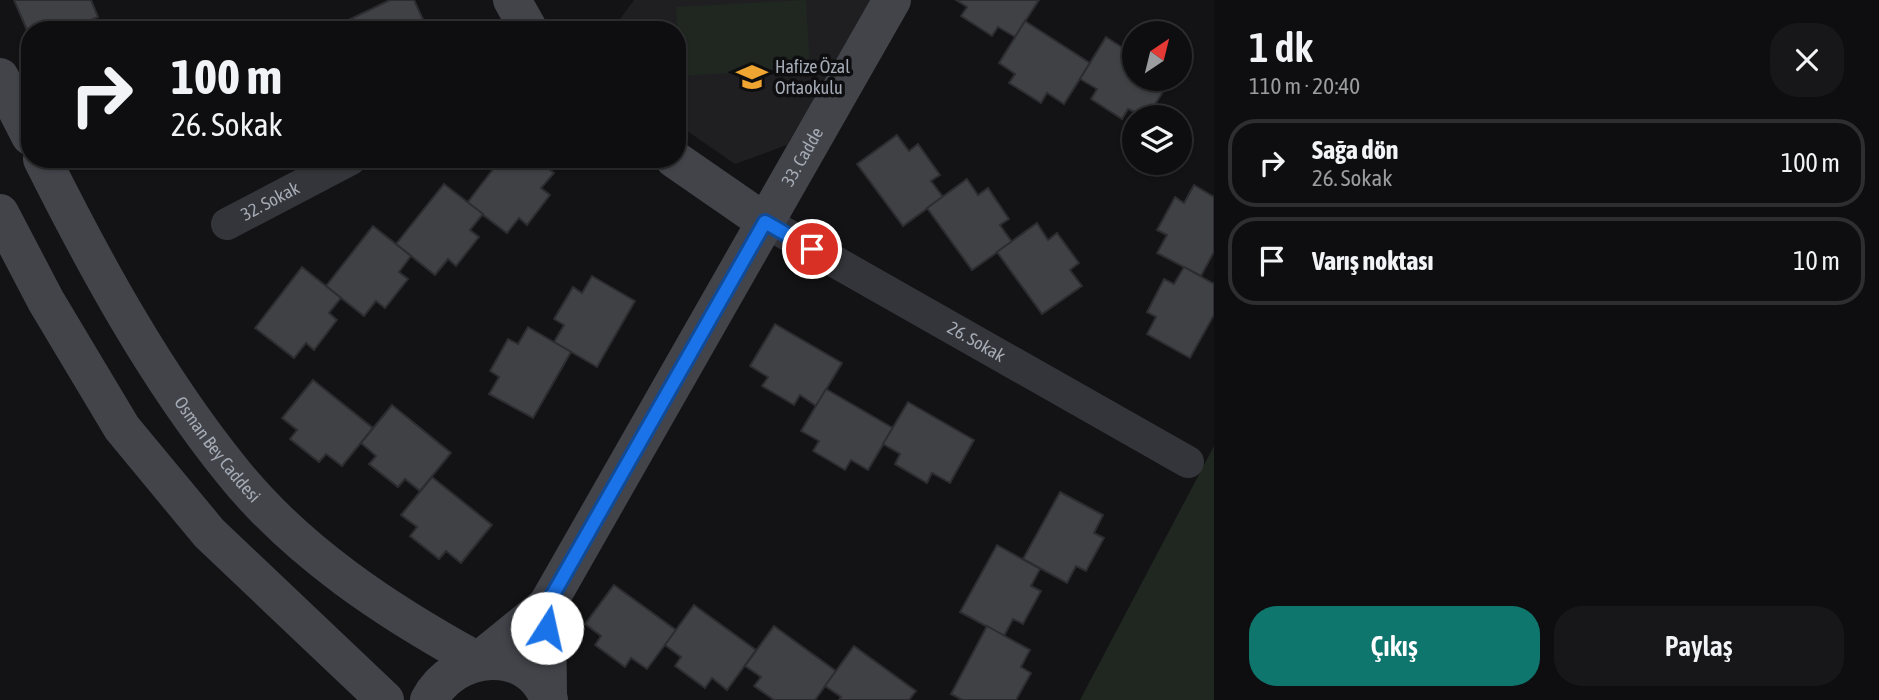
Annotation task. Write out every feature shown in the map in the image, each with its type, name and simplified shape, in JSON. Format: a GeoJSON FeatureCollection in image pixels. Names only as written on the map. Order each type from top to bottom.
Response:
{"type":"FeatureCollection","features":[{"type":"Feature","properties":{"kind":"main road"},"geometry":{"type":"LineString","coordinates":[[512,0],[524,21]]}},
{"type":"Feature","properties":{"kind":"main road","name":"33. Cadde"},"geometry":{"type":"LineString","coordinates":[[429,700],[442,680],[458,667],[478,661],[547,605],[892,0]]}},
{"type":"Feature","properties":{"kind":"main road"},"geometry":{"type":"LineString","coordinates":[[0,77],[21,118]]}},
{"type":"Feature","properties":{"kind":"main road"},"geometry":{"type":"LineString","coordinates":[[686,167],[765,222]]}},
{"type":"Feature","properties":{"kind":"main road","name":"Osman Bey Caddesi"},"geometry":{"type":"LineString","coordinates":[[47,168],[100,270],[173,392],[233,473],[295,536],[358,587],[424,632],[478,661]]}},
{"type":"Feature","properties":{"kind":"main road"},"geometry":{"type":"LineString","coordinates":[[0,213],[46,301],[121,428],[209,533],[385,700]]}},
{"type":"Feature","properties":{"kind":"main road"},"geometry":{"type":"LineString","coordinates":[[547,605],[551,698]]}},
{"type":"Feature","properties":{"kind":"main road"},"geometry":{"type":"LineString","coordinates":[[478,661],[499,661],[519,667],[535,679],[551,698]]}},
{"type":"Feature","properties":{"kind":"street","name":"32. Sokak"},"geometry":{"type":"LineString","coordinates":[[226,224],[334,168]]}},
{"type":"Feature","properties":{"kind":"street","name":"26. Sokak"},"geometry":{"type":"LineString","coordinates":[[765,222],[1188,462]]}},
{"type":"Feature","properties":{"kind":"shaded area","name":"Hafize Özal Ortaokulu"},"geometry":{"type":"Polygon","coordinates":[[[634,0],[871,0],[787,145],[735,164],[686,130],[686,21],[619,21],[634,0]]]}},
{"type":"Feature","properties":{"kind":"shaded area"},"geometry":{"type":"Polygon","coordinates":[[[806,0],[810,68],[686,76],[686,21],[677,21],[676,7],[806,0]]]}},
{"type":"Feature","properties":{"kind":"shaded area"},"geometry":{"type":"Polygon","coordinates":[[[1214,446],[1214,700],[1080,700],[1214,446]]]}},
{"type":"Feature","properties":{"kind":"building"},"geometry":{"type":"Polygon","coordinates":[[[14,0],[91,0],[98,17],[94,21],[23,21],[14,0]]]}},
{"type":"Feature","properties":{"kind":"building"},"geometry":{"type":"Polygon","coordinates":[[[390,0],[414,0],[424,21],[346,21],[390,0]]]}},
{"type":"Feature","properties":{"kind":"building"},"geometry":{"type":"Polygon","coordinates":[[[956,0],[1039,0],[1015,37],[998,27],[992,36],[961,16],[967,7],[956,0]]]}},
{"type":"Feature","properties":{"kind":"building"},"geometry":{"type":"Polygon","coordinates":[[[1025,21],[1090,63],[1064,104],[1047,93],[1041,103],[1009,83],[1015,74],[999,63],[1025,21]]]}},
{"type":"Feature","properties":{"kind":"building"},"geometry":{"type":"Polygon","coordinates":[[[1106,37],[1122,47],[1122,91],[1163,91],[1155,105],[1122,105],[1122,119],[1091,99],[1097,89],[1080,79],[1106,37]]]}},
{"type":"Feature","properties":{"kind":"building"},"geometry":{"type":"Polygon","coordinates":[[[897,135],[909,151],[918,144],[940,175],[931,181],[943,197],[903,226],[857,164],[897,135]]]}},
{"type":"Feature","properties":{"kind":"building"},"geometry":{"type":"Polygon","coordinates":[[[494,168],[548,168],[554,173],[541,188],[550,195],[527,225],[519,218],[507,233],[467,203],[494,168]]]}},
{"type":"Feature","properties":{"kind":"building"},"geometry":{"type":"Polygon","coordinates":[[[967,179],[978,195],[988,188],[1009,219],[1000,225],[1012,242],[972,270],[927,208],[967,179]]]}},
{"type":"Feature","properties":{"kind":"building"},"geometry":{"type":"Polygon","coordinates":[[[444,184],[483,214],[470,230],[479,237],[456,266],[448,259],[435,275],[396,244],[444,184]]]}},
{"type":"Feature","properties":{"kind":"building"},"geometry":{"type":"Polygon","coordinates":[[[1194,185],[1214,197],[1214,252],[1201,276],[1157,253],[1167,235],[1157,230],[1175,197],[1184,203],[1194,185]]]}},
{"type":"Feature","properties":{"kind":"building"},"geometry":{"type":"Polygon","coordinates":[[[1037,223],[1048,240],[1057,233],[1079,263],[1070,270],[1082,286],[1042,314],[997,252],[1037,223]]]}},
{"type":"Feature","properties":{"kind":"building"},"geometry":{"type":"Polygon","coordinates":[[[373,226],[411,256],[399,272],[408,279],[385,308],[376,301],[364,316],[326,286],[373,226]]]}},
{"type":"Feature","properties":{"kind":"building"},"geometry":{"type":"Polygon","coordinates":[[[302,267],[341,298],[329,313],[337,320],[314,350],[306,343],[294,358],[255,328],[302,267]]]}},
{"type":"Feature","properties":{"kind":"building"},"geometry":{"type":"Polygon","coordinates":[[[1184,267],[1214,284],[1214,315],[1190,358],[1147,334],[1156,317],[1147,312],[1164,279],[1174,284],[1184,267]]]}},
{"type":"Feature","properties":{"kind":"building"},"geometry":{"type":"Polygon","coordinates":[[[592,276],[635,301],[597,367],[554,342],[564,325],[554,319],[573,287],[582,293],[592,276]]]}},
{"type":"Feature","properties":{"kind":"building"},"geometry":{"type":"Polygon","coordinates":[[[775,324],[842,363],[816,406],[800,395],[794,405],[762,386],[768,377],[750,366],[775,324]]]}},
{"type":"Feature","properties":{"kind":"building"},"geometry":{"type":"Polygon","coordinates":[[[528,327],[571,352],[533,418],[489,394],[499,377],[490,371],[508,339],[518,344],[528,327]]]}},
{"type":"Feature","properties":{"kind":"building"},"geometry":{"type":"Polygon","coordinates":[[[313,380],[373,428],[342,466],[326,454],[319,462],[290,439],[297,430],[282,418],[313,380]]]}},
{"type":"Feature","properties":{"kind":"building"},"geometry":{"type":"Polygon","coordinates":[[[826,389],[893,428],[868,470],[851,460],[845,470],[813,451],[819,441],[801,431],[826,389]]]}},
{"type":"Feature","properties":{"kind":"building"},"geometry":{"type":"Polygon","coordinates":[[[908,402],[974,440],[950,483],[932,473],[927,483],[895,464],[900,454],[883,444],[908,402]]]}},
{"type":"Feature","properties":{"kind":"building"},"geometry":{"type":"Polygon","coordinates":[[[392,405],[451,453],[420,491],[405,479],[398,487],[369,464],[376,456],[361,443],[392,405]]]}},
{"type":"Feature","properties":{"kind":"building"},"geometry":{"type":"Polygon","coordinates":[[[432,477],[492,525],[461,563],[446,551],[439,559],[410,536],[417,527],[401,515],[432,477]]]}},
{"type":"Feature","properties":{"kind":"building"},"geometry":{"type":"Polygon","coordinates":[[[1060,492],[1103,515],[1094,533],[1104,538],[1086,571],[1076,566],[1067,583],[1023,559],[1060,492]]]}},
{"type":"Feature","properties":{"kind":"building"},"geometry":{"type":"Polygon","coordinates":[[[997,545],[1040,569],[1031,586],[1041,591],[1023,624],[1013,619],[1004,636],[960,612],[997,545]]]}},
{"type":"Feature","properties":{"kind":"building"},"geometry":{"type":"Polygon","coordinates":[[[614,585],[676,630],[647,669],[631,658],[625,667],[595,645],[601,636],[585,624],[614,585]]]}},
{"type":"Feature","properties":{"kind":"building"},"geometry":{"type":"Polygon","coordinates":[[[694,605],[756,650],[727,690],[712,678],[705,688],[675,666],[681,657],[665,645],[694,605]]]}},
{"type":"Feature","properties":{"kind":"building"},"geometry":{"type":"Polygon","coordinates":[[[774,626],[836,671],[815,700],[774,700],[754,686],[761,677],[745,666],[774,626]]]}},
{"type":"Feature","properties":{"kind":"building"},"geometry":{"type":"Polygon","coordinates":[[[987,626],[1030,650],[1021,667],[1031,673],[1016,700],[962,700],[951,694],[987,626]]]}},
{"type":"Feature","properties":{"kind":"building"},"geometry":{"type":"Polygon","coordinates":[[[854,646],[916,691],[909,700],[839,700],[841,697],[825,686],[854,646]]]}},
{"type":"Feature","properties":{"kind":"place","name":"Hafize Özal Ortaokulu"},"geometry":{"type":"Point","coordinates":[752,77]}},
{"type":"Feature","properties":{"kind":"route"},"geometry":{"type":"LineString","coordinates":[[547,628],[547,605],[765,222],[812,249]]}}]}
